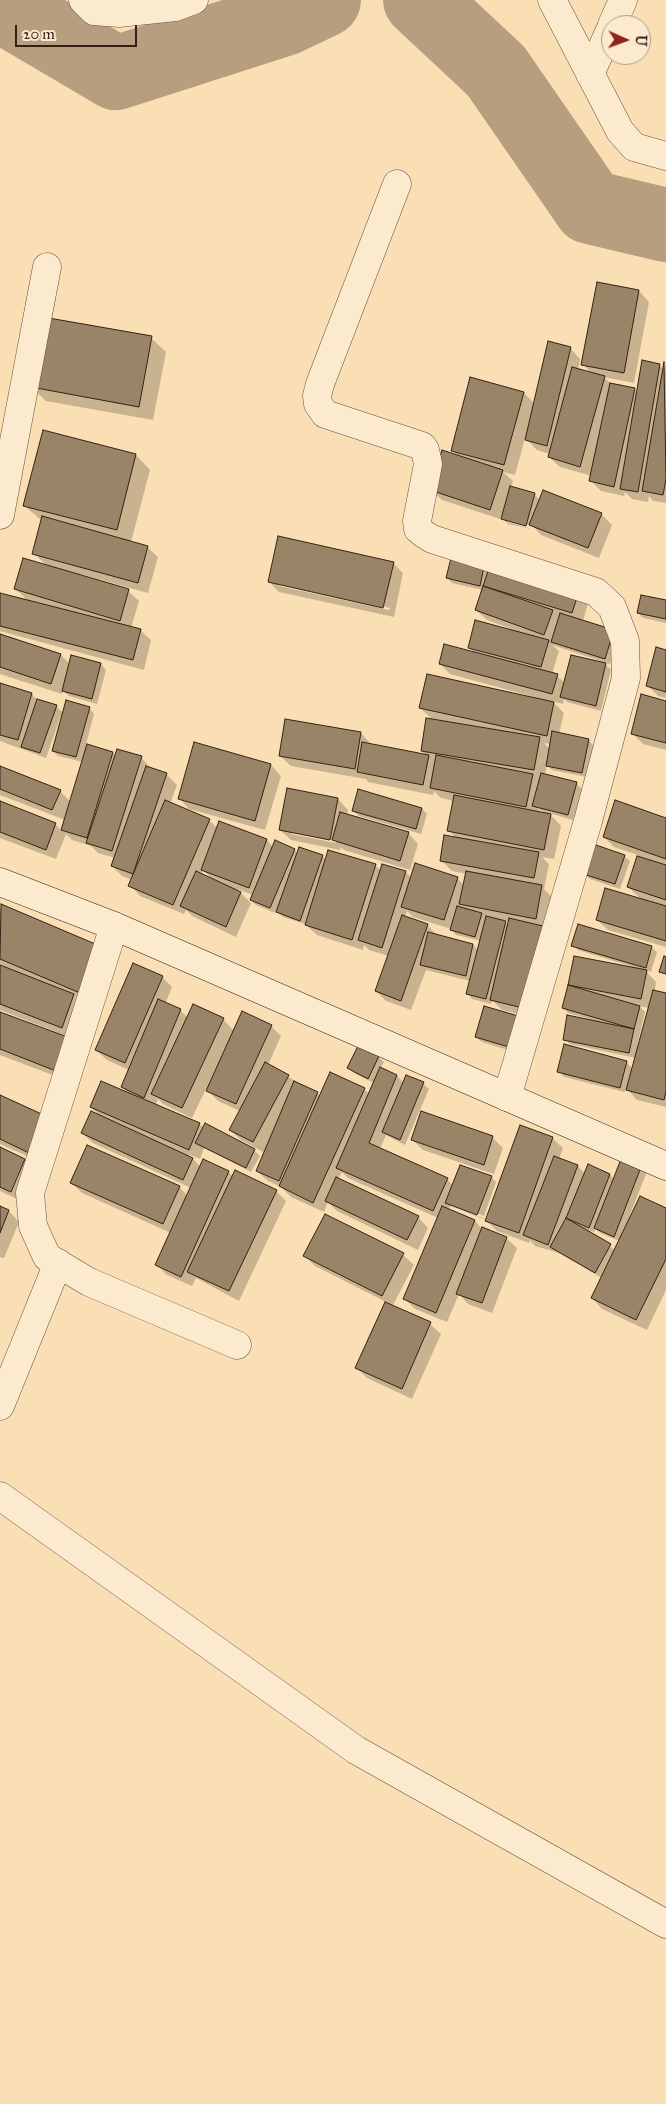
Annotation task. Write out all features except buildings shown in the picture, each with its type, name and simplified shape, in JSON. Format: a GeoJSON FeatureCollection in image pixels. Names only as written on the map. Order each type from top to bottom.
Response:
{"type":"FeatureCollection","features":[{"type":"Feature","properties":{"kind":"street"},"geometry":{"type":"LineString","coordinates":[[83,0],[94,11],[119,13],[175,7],[194,0]]}},
{"type":"Feature","properties":{"kind":"street"},"geometry":{"type":"LineString","coordinates":[[552,0],[620,130],[634,147],[666,156]]}},
{"type":"Feature","properties":{"kind":"street"},"geometry":{"type":"LineString","coordinates":[[617,15],[624,0]]}},
{"type":"Feature","properties":{"kind":"street"},"geometry":{"type":"LineString","coordinates":[[590,74],[601,50]]}},
{"type":"Feature","properties":{"kind":"street"},"geometry":{"type":"LineString","coordinates":[[397,184],[320,384],[316,396],[318,404],[325,414],[422,446],[425,450],[428,464],[417,521],[418,529],[424,534],[432,539],[596,592],[612,607],[625,641],[626,678],[624,688],[588,821],[506,1097]]}},
{"type":"Feature","properties":{"kind":"street"},"geometry":{"type":"LineString","coordinates":[[0,515],[47,267]]}},
{"type":"Feature","properties":{"kind":"street"},"geometry":{"type":"LineString","coordinates":[[0,882],[114,926],[666,1166]]}},
{"type":"Feature","properties":{"kind":"street"},"geometry":{"type":"LineString","coordinates":[[114,926],[30,1193],[33,1226],[47,1256],[89,1282],[238,1345]]}},
{"type":"Feature","properties":{"kind":"street"},"geometry":{"type":"LineString","coordinates":[[0,1406],[58,1263]]}},
{"type":"Feature","properties":{"kind":"street"},"geometry":{"type":"LineString","coordinates":[[0,1496],[356,1750],[666,1924]]}},
{"type":"Feature","properties":{"kind":"waterway"},"geometry":{"type":"LineString","coordinates":[[8,0],[12,12],[116,73],[284,19],[324,0]]}},
{"type":"Feature","properties":{"kind":"waterway"},"geometry":{"type":"LineString","coordinates":[[420,0],[496,71],[590,207],[666,225]]}}]}
